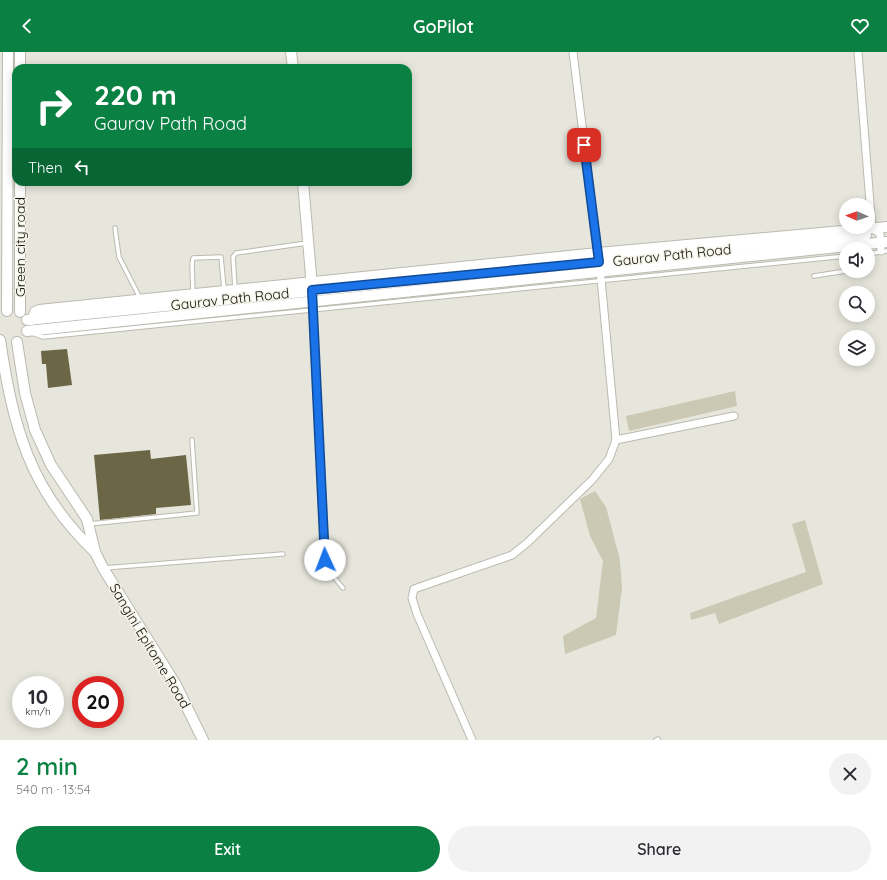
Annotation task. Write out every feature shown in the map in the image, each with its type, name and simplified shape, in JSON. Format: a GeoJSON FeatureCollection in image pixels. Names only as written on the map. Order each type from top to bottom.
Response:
{"type":"FeatureCollection","features":[{"type":"Feature","properties":{"kind":"main road","name":"Green city road"},"geometry":{"type":"LineString","coordinates":[[2,312],[8,52]]}},
{"type":"Feature","properties":{"kind":"main road"},"geometry":{"type":"LineString","coordinates":[[20,52],[20,64]]}},
{"type":"Feature","properties":{"kind":"main road"},"geometry":{"type":"LineString","coordinates":[[291,52],[292,64]]}},
{"type":"Feature","properties":{"kind":"main road","name":"Green city road"},"geometry":{"type":"LineString","coordinates":[[20,186],[26,317],[28,331]]}},
{"type":"Feature","properties":{"kind":"main road"},"geometry":{"type":"LineString","coordinates":[[303,186],[313,304]]}},
{"type":"Feature","properties":{"kind":"main road","name":"Gaurav Path Road"},"geometry":{"type":"LineString","coordinates":[[2,312],[26,317],[312,286],[598,258],[883,239]]}},
{"type":"Feature","properties":{"kind":"main road","name":"Gaurav Path Road"},"geometry":{"type":"LineString","coordinates":[[28,331],[601,277],[883,239]]}},
{"type":"Feature","properties":{"kind":"main road"},"geometry":{"type":"LineString","coordinates":[[26,317],[39,310],[230,290],[312,286]]}},
{"type":"Feature","properties":{"kind":"main road"},"geometry":{"type":"LineString","coordinates":[[0,339],[10,343],[17,342],[28,331]]}},
{"type":"Feature","properties":{"kind":"main road"},"geometry":{"type":"LineString","coordinates":[[0,339],[8,389],[21,436],[34,471],[54,506],[74,532],[95,552]]}},
{"type":"Feature","properties":{"kind":"main road"},"geometry":{"type":"LineString","coordinates":[[17,342],[25,393],[35,430],[51,465],[87,519],[95,552]]}},
{"type":"Feature","properties":{"kind":"main road"},"geometry":{"type":"LineString","coordinates":[[21,436],[35,430]]}},
{"type":"Feature","properties":{"kind":"main road","name":"Sangini Epitome Road"},"geometry":{"type":"LineString","coordinates":[[95,552],[103,568],[176,685],[203,740]]}},
{"type":"Feature","properties":{"kind":"street","name":"Gaurav Path Road"},"geometry":{"type":"LineString","coordinates":[[572,52],[601,277],[616,440]]}},
{"type":"Feature","properties":{"kind":"street"},"geometry":{"type":"LineString","coordinates":[[858,52],[883,239]]}},
{"type":"Feature","properties":{"kind":"street"},"geometry":{"type":"LineString","coordinates":[[472,740],[417,614],[412,598],[414,589],[512,554],[527,543],[592,480],[609,459],[616,440],[734,416]]}},
{"type":"Feature","properties":{"kind":"lane"},"geometry":{"type":"LineString","coordinates":[[115,228],[119,257],[141,299]]}},
{"type":"Feature","properties":{"kind":"lane"},"geometry":{"type":"LineString","coordinates":[[875,247],[883,239]]}},
{"type":"Feature","properties":{"kind":"lane"},"geometry":{"type":"LineString","coordinates":[[230,290],[233,257],[236,254],[308,243]]}},
{"type":"Feature","properties":{"kind":"lane"},"geometry":{"type":"LineString","coordinates":[[194,294],[193,258],[221,257],[230,290]]}},
{"type":"Feature","properties":{"kind":"lane"},"geometry":{"type":"LineString","coordinates":[[601,277],[839,257]]}},
{"type":"Feature","properties":{"kind":"lane"},"geometry":{"type":"LineString","coordinates":[[814,276],[839,272]]}},
{"type":"Feature","properties":{"kind":"lane"},"geometry":{"type":"LineString","coordinates":[[313,304],[325,560],[328,570],[342,588]]}},
{"type":"Feature","properties":{"kind":"lane"},"geometry":{"type":"LineString","coordinates":[[88,524],[197,513],[192,440]]}},
{"type":"Feature","properties":{"kind":"lane"},"geometry":{"type":"LineString","coordinates":[[103,568],[283,554]]}},
{"type":"Feature","properties":{"kind":"shaded area"},"geometry":{"type":"Polygon","coordinates":[[[735,391],[737,406],[629,431],[626,416],[735,391]]]}},
{"type":"Feature","properties":{"kind":"shaded area"},"geometry":{"type":"Polygon","coordinates":[[[595,491],[606,507],[620,560],[622,588],[616,635],[565,654],[563,636],[596,618],[603,561],[590,536],[580,499],[595,491]]]}},
{"type":"Feature","properties":{"kind":"shaded area"},"geometry":{"type":"Polygon","coordinates":[[[805,520],[823,584],[719,624],[715,613],[691,620],[690,613],[806,572],[792,524],[805,520]]]}},
{"type":"Feature","properties":{"kind":"building"},"geometry":{"type":"Polygon","coordinates":[[[67,349],[72,385],[48,388],[46,364],[42,364],[41,351],[67,349]]]}},
{"type":"Feature","properties":{"kind":"building"},"geometry":{"type":"Polygon","coordinates":[[[150,450],[151,459],[186,455],[191,505],[156,508],[156,514],[100,520],[94,455],[150,450]]]}},
{"type":"Feature","properties":{"kind":"route"},"geometry":{"type":"LineString","coordinates":[[325,560],[312,290],[599,262],[584,145]]}}]}
